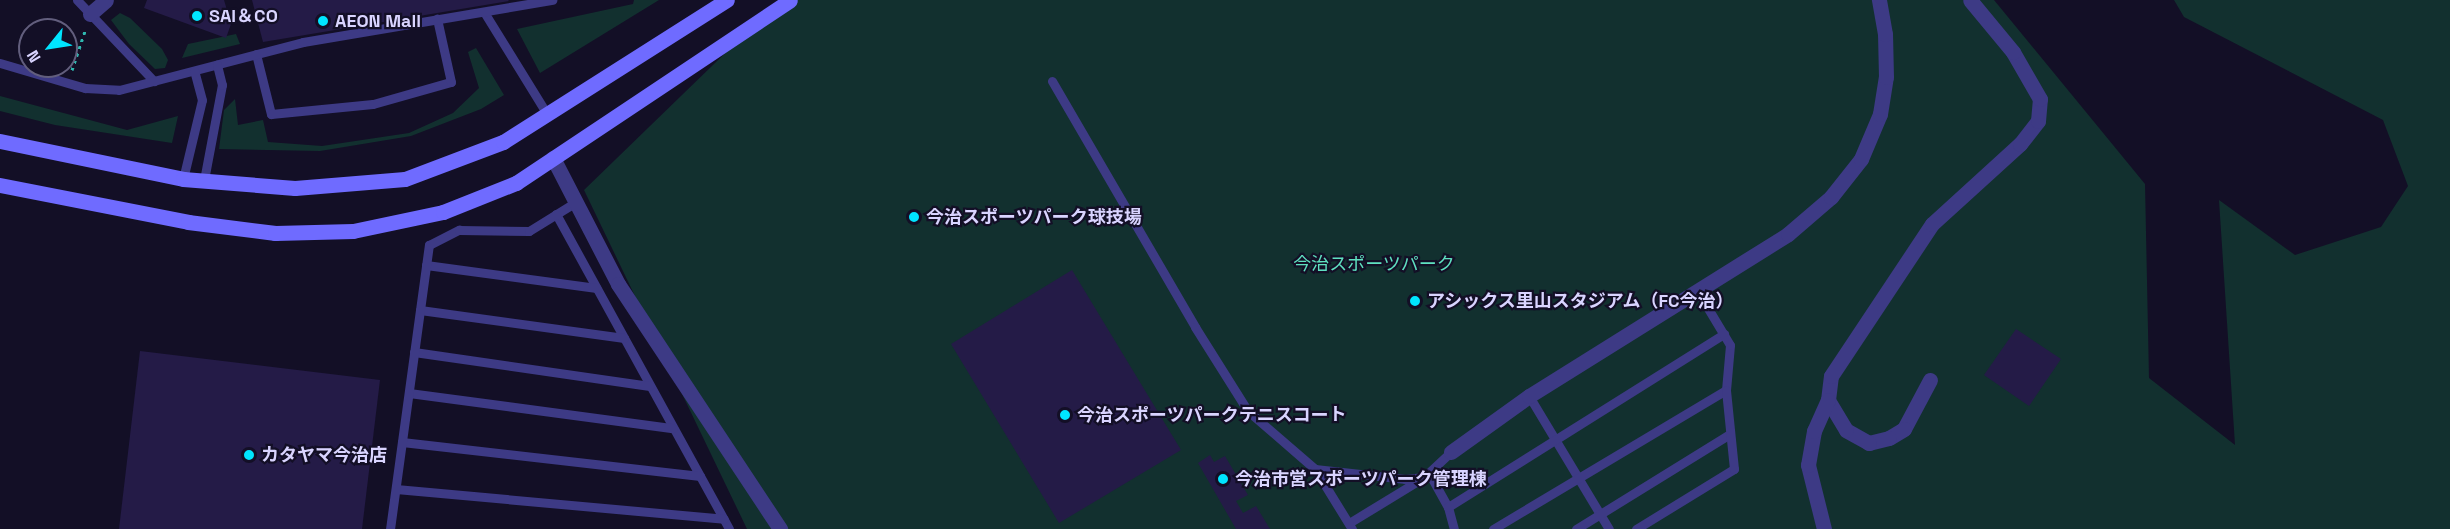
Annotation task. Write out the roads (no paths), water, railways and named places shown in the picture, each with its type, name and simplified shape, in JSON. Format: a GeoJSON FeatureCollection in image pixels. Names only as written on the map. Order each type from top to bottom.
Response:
{"type":"FeatureCollection","features":[{"type":"Feature","properties":{"kind":"street"},"geometry":{"type":"LineString","coordinates":[[90,14],[106,0]]}},
{"type":"Feature","properties":{"kind":"street"},"geometry":{"type":"LineString","coordinates":[[0,141],[183,179],[295,188],[405,179],[503,142],[727,0]]}},
{"type":"Feature","properties":{"kind":"street"},"geometry":{"type":"LineString","coordinates":[[0,185],[188,222],[274,233],[353,231],[443,212],[516,183],[790,0]]}},
{"type":"Feature","properties":{"kind":"street"},"geometry":{"type":"LineString","coordinates":[[1451,453],[1529,396],[1795,229],[1831,197],[1861,159],[1880,114],[1886,77],[1885,34],[1879,0]]}},
{"type":"Feature","properties":{"kind":"street"},"geometry":{"type":"LineString","coordinates":[[1824,529],[1808,465],[1814,430],[1828,400],[1831,376],[1932,224],[2019,144],[2038,121],[2040,99],[2013,52],[1970,0]]}},
{"type":"Feature","properties":{"kind":"street"},"geometry":{"type":"LineString","coordinates":[[554,158],[618,284],[780,529]]}},
{"type":"Feature","properties":{"kind":"street"},"geometry":{"type":"LineString","coordinates":[[1828,400],[1846,430],[1869,443],[1889,438],[1904,429],[1930,380]]}},
{"type":"Feature","properties":{"kind":"lane"},"geometry":{"type":"LineString","coordinates":[[77,0],[154,81]]}},
{"type":"Feature","properties":{"kind":"lane"},"geometry":{"type":"LineString","coordinates":[[0,63],[85,88],[119,90],[303,42],[552,0]]}},
{"type":"Feature","properties":{"kind":"lane"},"geometry":{"type":"LineString","coordinates":[[484,12],[547,114]]}},
{"type":"Feature","properties":{"kind":"lane"},"geometry":{"type":"LineString","coordinates":[[256,54],[271,114],[372,104],[451,82],[437,19]]}},
{"type":"Feature","properties":{"kind":"lane"},"geometry":{"type":"LineString","coordinates":[[204,180],[222,85],[217,65]]}},
{"type":"Feature","properties":{"kind":"lane"},"geometry":{"type":"LineString","coordinates":[[183,179],[202,100],[194,71]]}},
{"type":"Feature","properties":{"kind":"lane"},"geometry":{"type":"LineString","coordinates":[[1052,81],[1196,327],[1248,411],[1315,470],[1351,526],[1426,475],[1451,453]]}},
{"type":"Feature","properties":{"kind":"lane"},"geometry":{"type":"LineString","coordinates":[[390,529],[429,245],[459,230],[529,231],[576,202]]}},
{"type":"Feature","properties":{"kind":"lane"},"geometry":{"type":"LineString","coordinates":[[556,214],[729,529]]}},
{"type":"Feature","properties":{"kind":"lane"},"geometry":{"type":"LineString","coordinates":[[426,265],[596,288]]}},
{"type":"Feature","properties":{"kind":"lane"},"geometry":{"type":"LineString","coordinates":[[1636,529],[1734,469],[1726,390],[1730,345],[1697,291]]}},
{"type":"Feature","properties":{"kind":"lane"},"geometry":{"type":"LineString","coordinates":[[420,310],[624,338]]}},
{"type":"Feature","properties":{"kind":"lane"},"geometry":{"type":"LineString","coordinates":[[1448,507],[1724,334]]}},
{"type":"Feature","properties":{"kind":"lane"},"geometry":{"type":"LineString","coordinates":[[414,352],[650,386]]}},
{"type":"Feature","properties":{"kind":"lane"},"geometry":{"type":"LineString","coordinates":[[1493,529],[1726,390]]}},
{"type":"Feature","properties":{"kind":"lane"},"geometry":{"type":"LineString","coordinates":[[409,393],[673,428]]}},
{"type":"Feature","properties":{"kind":"lane"},"geometry":{"type":"LineString","coordinates":[[1529,396],[1609,529]]}},
{"type":"Feature","properties":{"kind":"lane"},"geometry":{"type":"LineString","coordinates":[[1576,529],[1730,434]]}},
{"type":"Feature","properties":{"kind":"lane"},"geometry":{"type":"LineString","coordinates":[[402,442],[700,476]]}},
{"type":"Feature","properties":{"kind":"lane"},"geometry":{"type":"LineString","coordinates":[[1315,470],[1406,479],[1426,475]]}},
{"type":"Feature","properties":{"kind":"lane"},"geometry":{"type":"LineString","coordinates":[[1426,475],[1448,507],[1454,529]]}},
{"type":"Feature","properties":{"kind":"lane"},"geometry":{"type":"LineString","coordinates":[[396,489],[724,519]]}},
{"type":"Feature","properties":{"kind":"place","name":"SAI＆CO"},"geometry":{"type":"Point","coordinates":[197,16]}},
{"type":"Feature","properties":{"kind":"place","name":"AEON Mall"},"geometry":{"type":"Point","coordinates":[323,21]}},
{"type":"Feature","properties":{"kind":"place","name":"今治スポーツパーク球技場"},"geometry":{"type":"Point","coordinates":[914,217]}},
{"type":"Feature","properties":{"kind":"place","name":"アシックス里山スタジアム（FC今治）"},"geometry":{"type":"Point","coordinates":[1415,301]}},
{"type":"Feature","properties":{"kind":"place","name":"今治スポーツパークテニスコート"},"geometry":{"type":"Point","coordinates":[1065,415]}},
{"type":"Feature","properties":{"kind":"place","name":"カタヤマ今治店"},"geometry":{"type":"Point","coordinates":[249,455]}},
{"type":"Feature","properties":{"kind":"place","name":"今治市営スポーツパーク管理棟"},"geometry":{"type":"Point","coordinates":[1223,479]}},
{"type":"Feature","properties":{"kind":"park label","name":"今治スポーツパーク"},"geometry":{"type":"Point","coordinates":[1374,264]}}]}
